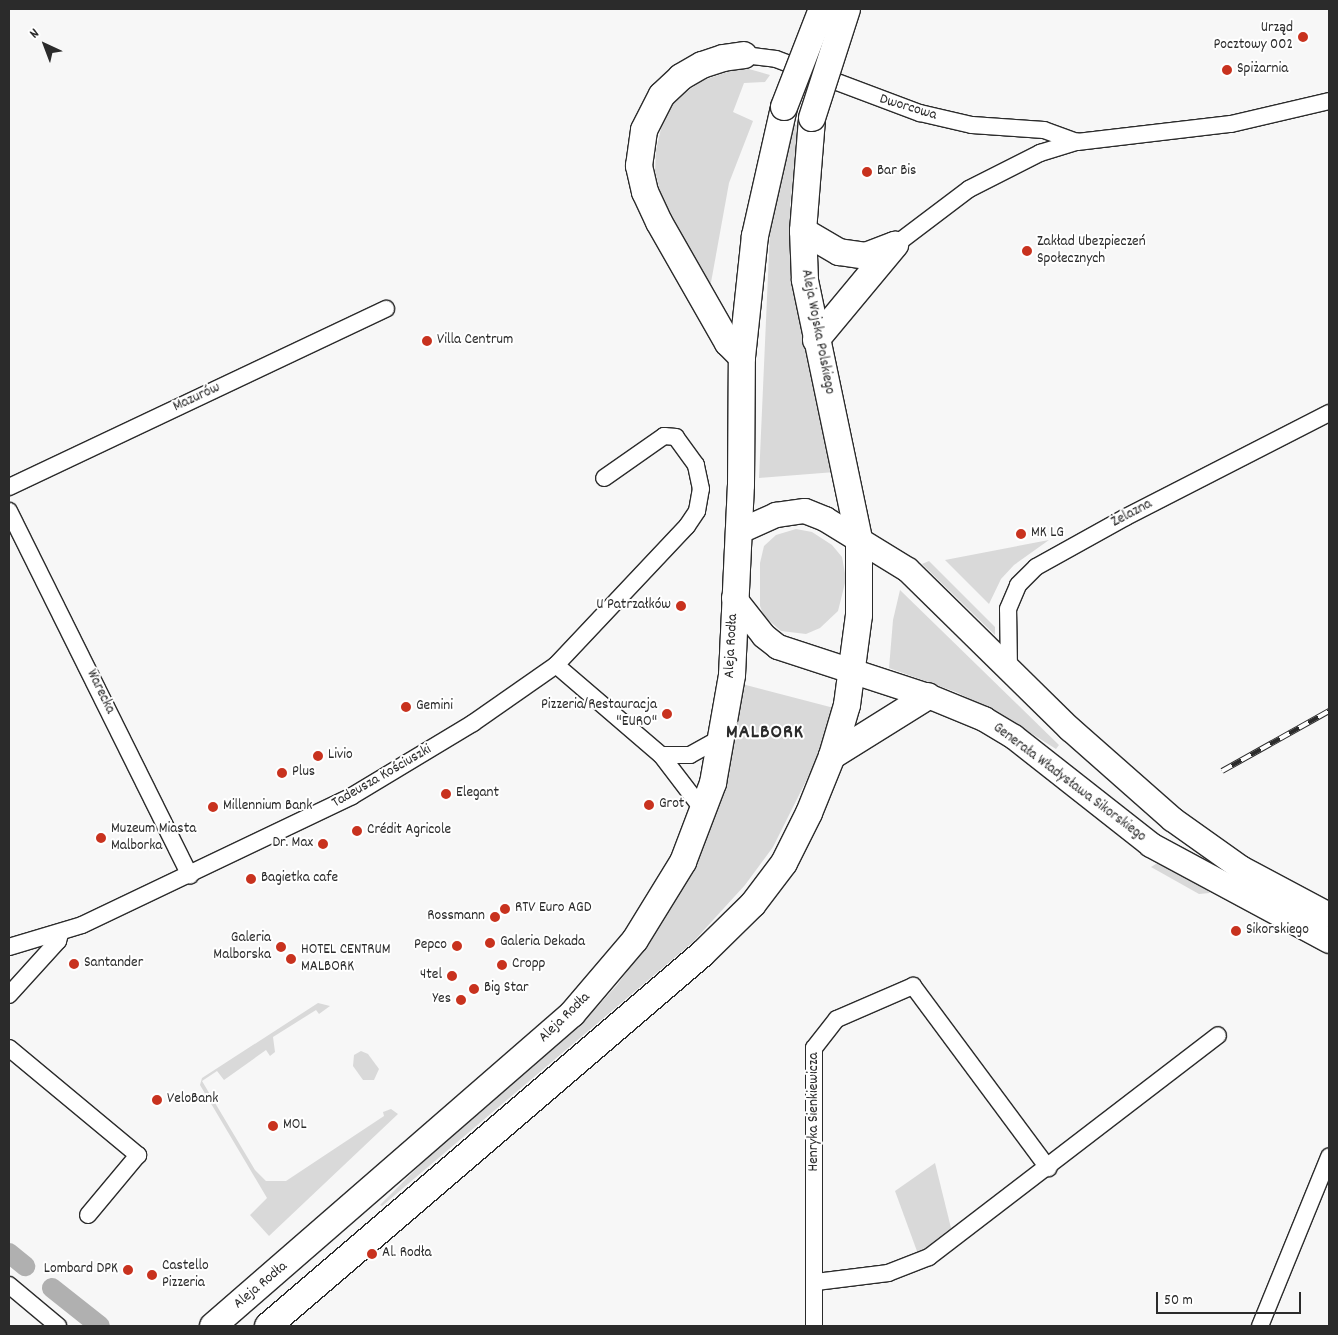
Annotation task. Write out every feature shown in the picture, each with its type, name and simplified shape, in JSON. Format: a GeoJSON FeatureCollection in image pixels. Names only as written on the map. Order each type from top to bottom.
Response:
{"type":"FeatureCollection","features":[{"type":"Feature","properties":{"kind":"main road"},"geometry":{"type":"LineString","coordinates":[[822,9],[784,107],[755,236],[742,357],[738,532],[776,515],[805,512],[825,518],[908,570],[1008,670],[1172,819],[1241,868],[1329,915]]}},
{"type":"Feature","properties":{"kind":"main road","name":"Aleja Wojska Polskiego"},"geometry":{"type":"LineString","coordinates":[[847,9],[812,118],[802,232],[805,280],[858,539],[859,615],[854,672]]}},
{"type":"Feature","properties":{"kind":"main road"},"geometry":{"type":"LineString","coordinates":[[742,357],[728,343],[659,222],[645,192],[639,166],[644,130],[662,95],[681,77],[702,65],[723,58],[744,56]]}},
{"type":"Feature","properties":{"kind":"main road"},"geometry":{"type":"LineString","coordinates":[[802,232],[839,252],[866,256],[895,245]]}},
{"type":"Feature","properties":{"kind":"main road"},"geometry":{"type":"LineString","coordinates":[[816,340],[895,245]]}},
{"type":"Feature","properties":{"kind":"main road","name":"Aleja Rodła"},"geometry":{"type":"LineString","coordinates":[[213,1326],[572,1014],[606,977],[657,910],[683,862],[703,810],[722,737],[732,675],[738,532]]}},
{"type":"Feature","properties":{"kind":"main road","name":"Generała Władysława Sikorskiego"},"geometry":{"type":"LineString","coordinates":[[734,598],[764,636],[778,647],[928,696],[984,719],[1014,737],[1151,845],[1329,941]]}},
{"type":"Feature","properties":{"kind":"main road"},"geometry":{"type":"LineString","coordinates":[[268,1326],[728,929],[784,864],[832,756],[854,672]]}},
{"type":"Feature","properties":{"kind":"main road"},"geometry":{"type":"LineString","coordinates":[[832,756],[928,696]]}},
{"type":"Feature","properties":{"kind":"street","name":"Dworcowa"},"geometry":{"type":"LineString","coordinates":[[744,56],[776,59],[920,113],[972,125],[1044,130],[1077,142]]}},
{"type":"Feature","properties":{"kind":"street","name":"Dworcowa"},"geometry":{"type":"LineString","coordinates":[[895,245],[990,175],[1040,153],[1077,142],[1231,124],[1327,104]]}},
{"type":"Feature","properties":{"kind":"street","name":"Mazurów"},"geometry":{"type":"LineString","coordinates":[[9,487],[386,309]]}},
{"type":"Feature","properties":{"kind":"street","name":"Żelazna"},"geometry":{"type":"LineString","coordinates":[[1008,670],[1008,608],[1024,577],[1126,517],[1329,413]]}},
{"type":"Feature","properties":{"kind":"street","name":"Tadeusza Kościuszki"},"geometry":{"type":"LineString","coordinates":[[9,947],[60,934],[190,875],[360,792],[473,723],[556,665],[688,526],[697,511],[701,489],[696,465],[676,437],[664,436],[604,478]]}},
{"type":"Feature","properties":{"kind":"street","name":"Warecka"},"geometry":{"type":"LineString","coordinates":[[9,511],[190,875]]}},
{"type":"Feature","properties":{"kind":"street"},"geometry":{"type":"LineString","coordinates":[[556,665],[661,755],[703,810]]}},
{"type":"Feature","properties":{"kind":"street"},"geometry":{"type":"LineString","coordinates":[[661,755],[690,755],[722,737]]}},
{"type":"Feature","properties":{"kind":"street"},"geometry":{"type":"LineString","coordinates":[[9,995],[58,941],[60,934]]}},
{"type":"Feature","properties":{"kind":"street","name":"Henryka Sienkiewicza"},"geometry":{"type":"LineString","coordinates":[[814,1326],[816,1282],[814,1048],[837,1019],[913,986],[1048,1168]]}},
{"type":"Feature","properties":{"kind":"street"},"geometry":{"type":"LineString","coordinates":[[816,1282],[888,1273],[929,1257],[1048,1168],[1218,1035]]}},
{"type":"Feature","properties":{"kind":"street"},"geometry":{"type":"LineString","coordinates":[[9,1048],[138,1155],[88,1215]]}},
{"type":"Feature","properties":{"kind":"street"},"geometry":{"type":"LineString","coordinates":[[1260,1326],[1329,1157]]}},
{"type":"Feature","properties":{"kind":"street"},"geometry":{"type":"LineString","coordinates":[[9,1285],[58,1326]]}},
{"type":"Feature","properties":{"kind":"shaded area"},"geometry":{"type":"Polygon","coordinates":[[[742,67],[770,75],[765,82],[744,83],[733,112],[753,121],[729,183],[710,288],[674,225],[661,195],[655,171],[656,150],[664,116],[676,100],[701,81],[742,67]]]}},
{"type":"Feature","properties":{"kind":"shaded area"},"geometry":{"type":"Polygon","coordinates":[[[791,123],[799,126],[790,205],[791,254],[801,329],[835,472],[759,478],[770,230],[773,200],[791,123]]]}},
{"type":"Feature","properties":{"kind":"shaded area"},"geometry":{"type":"Polygon","coordinates":[[[796,529],[812,532],[832,545],[842,557],[846,579],[838,611],[820,628],[806,634],[781,631],[764,616],[760,606],[760,563],[764,546],[776,535],[796,529]]]}},
{"type":"Feature","properties":{"kind":"shaded area"},"geometry":{"type":"Polygon","coordinates":[[[1049,540],[1014,565],[1001,579],[989,604],[945,560],[1049,540]]]}},
{"type":"Feature","properties":{"kind":"shaded area"},"geometry":{"type":"Polygon","coordinates":[[[929,561],[995,627],[995,635],[922,564],[929,561]]]}},
{"type":"Feature","properties":{"kind":"shaded area"},"geometry":{"type":"Polygon","coordinates":[[[900,590],[1059,745],[1056,749],[1007,718],[956,692],[889,668],[893,620],[900,590]]]}},
{"type":"Feature","properties":{"kind":"shaded area"},"geometry":{"type":"Polygon","coordinates":[[[742,684],[834,708],[821,751],[773,847],[745,885],[693,942],[382,1206],[380,1205],[427,1158],[598,1006],[617,985],[661,925],[692,873],[722,791],[742,684]]]}},
{"type":"Feature","properties":{"kind":"shaded area"},"geometry":{"type":"Polygon","coordinates":[[[1159,862],[1183,867],[1210,893],[1199,894],[1151,867],[1159,862]]]}},
{"type":"Feature","properties":{"kind":"shaded area"},"geometry":{"type":"Polygon","coordinates":[[[318,1003],[330,1006],[319,1014],[316,1010],[273,1037],[275,1052],[270,1056],[266,1050],[224,1080],[217,1071],[202,1081],[255,1170],[266,1181],[286,1181],[384,1116],[383,1112],[391,1109],[398,1114],[269,1236],[250,1215],[267,1198],[200,1085],[202,1078],[318,1003]]]}},
{"type":"Feature","properties":{"kind":"shaded area"},"geometry":{"type":"Polygon","coordinates":[[[361,1051],[368,1054],[379,1069],[374,1080],[363,1080],[353,1066],[354,1055],[361,1051]]]}},
{"type":"Feature","properties":{"kind":"shaded area"},"geometry":{"type":"Polygon","coordinates":[[[935,1163],[951,1228],[918,1254],[895,1191],[935,1163]]]}},
{"type":"Feature","properties":{"kind":"waterway"},"geometry":{"type":"LineString","coordinates":[[9,1253],[25,1266]]}},
{"type":"Feature","properties":{"kind":"waterway"},"geometry":{"type":"LineString","coordinates":[[52,1288],[100,1326]]}},
{"type":"Feature","properties":{"kind":"railway"},"geometry":{"type":"LineString","coordinates":[[1222,771],[1329,711]]}},
{"type":"Feature","properties":{"kind":"place","name":"Urząd Pocztowy 002"},"geometry":{"type":"Point","coordinates":[1303,37]}},
{"type":"Feature","properties":{"kind":"place","name":"Spiżarnia"},"geometry":{"type":"Point","coordinates":[1227,70]}},
{"type":"Feature","properties":{"kind":"place","name":"Bar Bis"},"geometry":{"type":"Point","coordinates":[867,172]}},
{"type":"Feature","properties":{"kind":"place","name":"Zakład Ubezpieczeń Społecznych"},"geometry":{"type":"Point","coordinates":[1027,251]}},
{"type":"Feature","properties":{"kind":"place","name":"Villa Centrum"},"geometry":{"type":"Point","coordinates":[427,341]}},
{"type":"Feature","properties":{"kind":"place","name":"MK LG"},"geometry":{"type":"Point","coordinates":[1021,534]}},
{"type":"Feature","properties":{"kind":"place","name":"U Patrzałków"},"geometry":{"type":"Point","coordinates":[681,606]}},
{"type":"Feature","properties":{"kind":"place","name":"Gemini"},"geometry":{"type":"Point","coordinates":[406,707]}},
{"type":"Feature","properties":{"kind":"place","name":"Pizzeria/Restauracja \"EURO\""},"geometry":{"type":"Point","coordinates":[667,714]}},
{"type":"Feature","properties":{"kind":"place","name":"Livio"},"geometry":{"type":"Point","coordinates":[318,756]}},
{"type":"Feature","properties":{"kind":"place","name":"Plus"},"geometry":{"type":"Point","coordinates":[282,773]}},
{"type":"Feature","properties":{"kind":"place","name":"Elegant"},"geometry":{"type":"Point","coordinates":[446,794]}},
{"type":"Feature","properties":{"kind":"place","name":"Grot"},"geometry":{"type":"Point","coordinates":[649,805]}},
{"type":"Feature","properties":{"kind":"place","name":"Millennium Bank"},"geometry":{"type":"Point","coordinates":[213,807]}},
{"type":"Feature","properties":{"kind":"place","name":"Crédit Agricole"},"geometry":{"type":"Point","coordinates":[357,831]}},
{"type":"Feature","properties":{"kind":"place","name":"Muzeum Miasta Malborka"},"geometry":{"type":"Point","coordinates":[101,838]}},
{"type":"Feature","properties":{"kind":"place","name":"Dr. Max"},"geometry":{"type":"Point","coordinates":[323,844]}},
{"type":"Feature","properties":{"kind":"place","name":"Bagietka cafe"},"geometry":{"type":"Point","coordinates":[251,879]}},
{"type":"Feature","properties":{"kind":"place","name":"RTV Euro AGD"},"geometry":{"type":"Point","coordinates":[505,909]}},
{"type":"Feature","properties":{"kind":"place","name":"Rossmann"},"geometry":{"type":"Point","coordinates":[495,917]}},
{"type":"Feature","properties":{"kind":"place","name":"Sikorskiego"},"geometry":{"type":"Point","coordinates":[1236,931]}},
{"type":"Feature","properties":{"kind":"place","name":"Galeria Dekada"},"geometry":{"type":"Point","coordinates":[490,943]}},
{"type":"Feature","properties":{"kind":"place","name":"Pepco"},"geometry":{"type":"Point","coordinates":[457,946]}},
{"type":"Feature","properties":{"kind":"place","name":"Galeria Malborska"},"geometry":{"type":"Point","coordinates":[281,947]}},
{"type":"Feature","properties":{"kind":"place","name":"HOTEL CENTRUM MALBORK"},"geometry":{"type":"Point","coordinates":[291,959]}},
{"type":"Feature","properties":{"kind":"place","name":"Santander"},"geometry":{"type":"Point","coordinates":[74,964]}},
{"type":"Feature","properties":{"kind":"place","name":"Cropp"},"geometry":{"type":"Point","coordinates":[502,965]}},
{"type":"Feature","properties":{"kind":"place","name":"4tel"},"geometry":{"type":"Point","coordinates":[452,976]}},
{"type":"Feature","properties":{"kind":"place","name":"Big Star"},"geometry":{"type":"Point","coordinates":[474,989]}},
{"type":"Feature","properties":{"kind":"place","name":"Yes"},"geometry":{"type":"Point","coordinates":[461,1000]}},
{"type":"Feature","properties":{"kind":"place","name":"VeloBank"},"geometry":{"type":"Point","coordinates":[157,1100]}},
{"type":"Feature","properties":{"kind":"place","name":"MOL"},"geometry":{"type":"Point","coordinates":[273,1126]}},
{"type":"Feature","properties":{"kind":"place","name":"Al. Rodła"},"geometry":{"type":"Point","coordinates":[372,1254]}},
{"type":"Feature","properties":{"kind":"place","name":"Lombard DPK"},"geometry":{"type":"Point","coordinates":[128,1270]}},
{"type":"Feature","properties":{"kind":"place","name":"Castello Pizzeria"},"geometry":{"type":"Point","coordinates":[152,1275]}},
{"type":"Feature","properties":{"kind":"district","name":"MALBORK"},"geometry":{"type":"Point","coordinates":[765,733]}}]}
